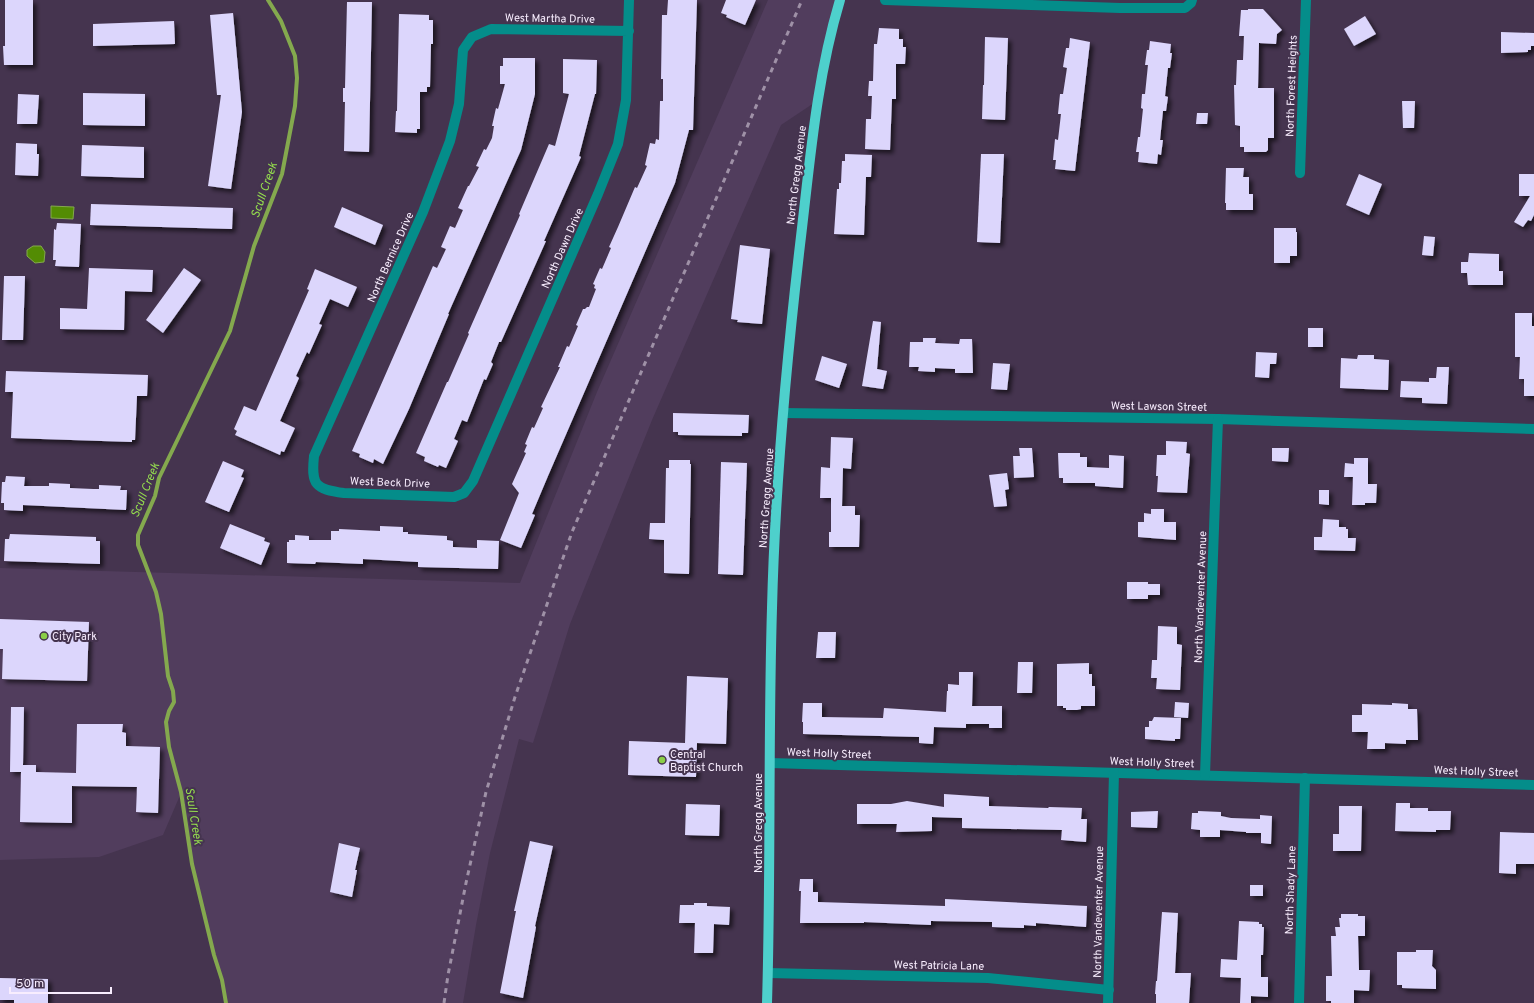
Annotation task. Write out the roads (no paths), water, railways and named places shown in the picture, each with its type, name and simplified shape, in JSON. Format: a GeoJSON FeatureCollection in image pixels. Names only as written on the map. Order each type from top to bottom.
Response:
{"type":"FeatureCollection","features":[{"type":"Feature","properties":{"kind":"main road","name":"North Gregg Avenue"},"geometry":{"type":"LineString","coordinates":[[767,1003],[772,607],[776,510],[790,328],[817,101],[824,62],[840,0]]}},
{"type":"Feature","properties":{"kind":"street","name":"North Dawn Drive"},"geometry":{"type":"LineString","coordinates":[[464,492],[476,474],[598,194],[618,144],[626,100],[629,0]]}},
{"type":"Feature","properties":{"kind":"street"},"geometry":{"type":"LineString","coordinates":[[885,0],[1120,8],[1185,8],[1192,2]]}},
{"type":"Feature","properties":{"kind":"street","name":"North Forest Heights"},"geometry":{"type":"LineString","coordinates":[[1300,173],[1306,0]]}},
{"type":"Feature","properties":{"kind":"street","name":"West Martha Drive"},"geometry":{"type":"LineString","coordinates":[[472,37],[490,29],[629,31]]}},
{"type":"Feature","properties":{"kind":"street","name":"North Bernice Drive"},"geometry":{"type":"LineString","coordinates":[[315,483],[312,472],[314,456],[423,212],[450,141],[459,104],[463,50],[472,37]]}},
{"type":"Feature","properties":{"kind":"street","name":"West Lawson Street"},"geometry":{"type":"LineString","coordinates":[[784,413],[1218,419],[1534,429]]}},
{"type":"Feature","properties":{"kind":"street","name":"North Vandeventer Avenue"},"geometry":{"type":"LineString","coordinates":[[1205,776],[1218,419]]}},
{"type":"Feature","properties":{"kind":"street","name":"West Beck Drive"},"geometry":{"type":"LineString","coordinates":[[315,483],[327,490],[344,492],[454,497],[464,492]]}},
{"type":"Feature","properties":{"kind":"street","name":"West Holly Street"},"geometry":{"type":"LineString","coordinates":[[770,763],[1534,785]]}},
{"type":"Feature","properties":{"kind":"street","name":"North Vandeventer Avenue"},"geometry":{"type":"LineString","coordinates":[[1108,1003],[1114,773]]}},
{"type":"Feature","properties":{"kind":"street","name":"North Shady Lane"},"geometry":{"type":"LineString","coordinates":[[1299,1003],[1305,778]]}},
{"type":"Feature","properties":{"kind":"street","name":"West Patricia Lane"},"geometry":{"type":"LineString","coordinates":[[768,973],[988,978],[1108,990]]}},
{"type":"Feature","properties":{"kind":"waterway","name":"Scull Creek"},"geometry":{"type":"LineString","coordinates":[[226,1003],[222,980],[214,955],[192,864],[181,792],[169,747],[166,722],[169,711],[174,702],[173,691],[168,676],[161,614],[156,592],[138,545],[138,535],[155,496],[159,478],[230,331],[254,246],[282,174],[295,106],[297,78],[295,56],[281,21],[268,0]]}},
{"type":"Feature","properties":{"kind":"railway"},"geometry":{"type":"LineString","coordinates":[[444,1003],[466,883],[486,792],[515,697],[572,532],[802,0]]}},
{"type":"Feature","properties":{"kind":"place","name":"City Park"},"geometry":{"type":"Point","coordinates":[44,636]}},
{"type":"Feature","properties":{"kind":"place","name":"Central Baptist Church"},"geometry":{"type":"Point","coordinates":[662,760]}}]}
